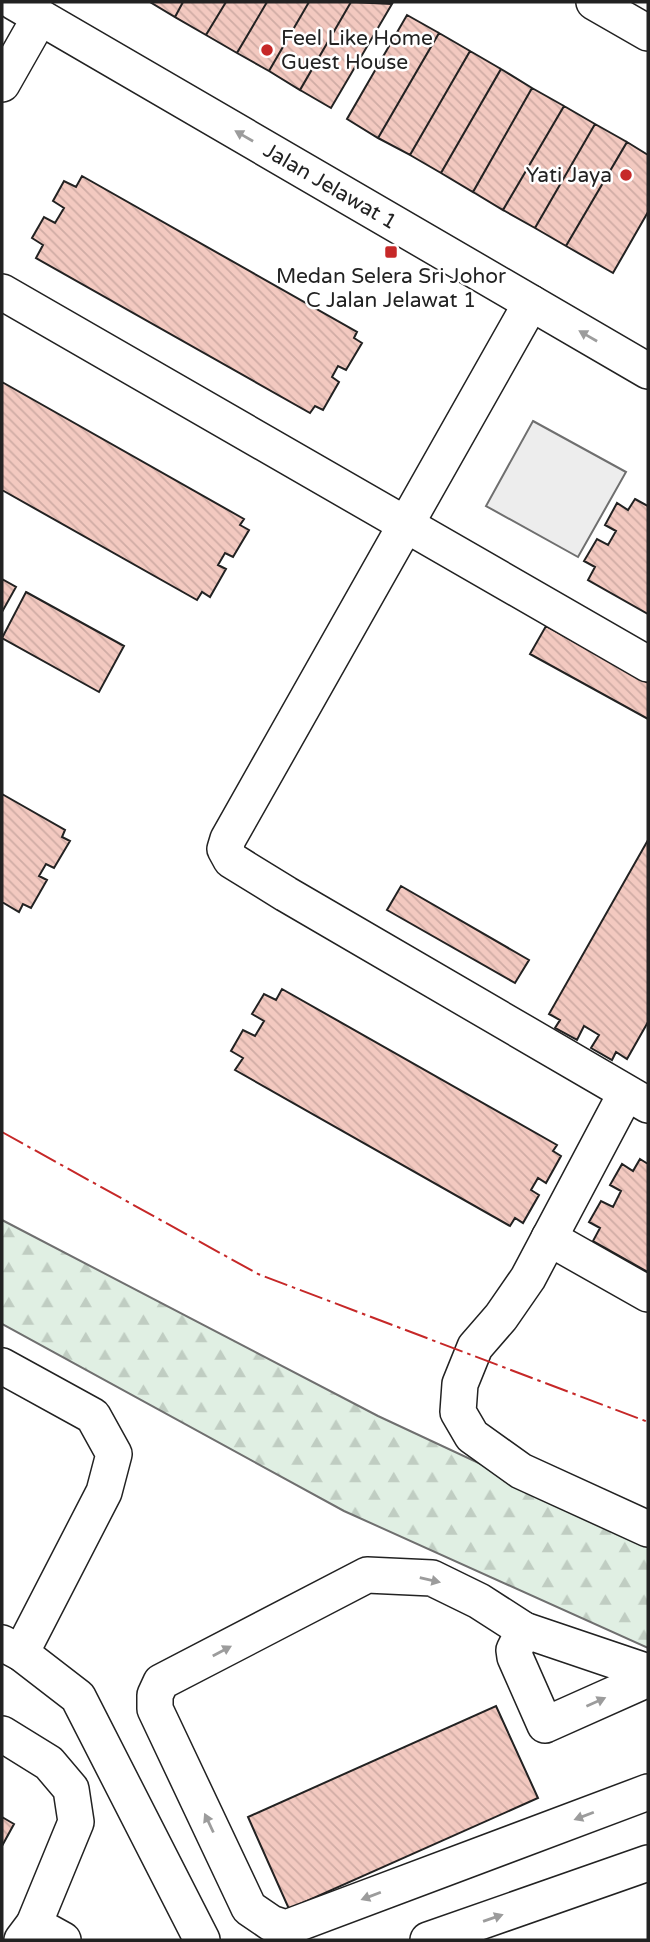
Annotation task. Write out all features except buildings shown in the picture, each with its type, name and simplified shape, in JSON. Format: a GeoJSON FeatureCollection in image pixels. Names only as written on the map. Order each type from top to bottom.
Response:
{"type":"FeatureCollection","features":[{"type":"Feature","properties":{"kind":"street"},"geometry":{"type":"LineString","coordinates":[[594,2],[648,33]]}},
{"type":"Feature","properties":{"kind":"street"},"geometry":{"type":"LineString","coordinates":[[2,84],[27,9]]}},
{"type":"Feature","properties":{"kind":"street","name":"Jalan Jelawat 1"},"geometry":{"type":"LineString","coordinates":[[27,9],[648,371]]}},
{"type":"Feature","properties":{"kind":"street"},"geometry":{"type":"LineString","coordinates":[[2,292],[648,664]]}},
{"type":"Feature","properties":{"kind":"street"},"geometry":{"type":"LineString","coordinates":[[531,303],[228,839],[225,849],[231,860],[275,887],[637,1099],[549,1238],[521,1288],[475,1347],[460,1384],[458,1412],[472,1436],[521,1471],[648,1529]]}},
{"type":"Feature","properties":{"kind":"street"},"geometry":{"type":"LineString","coordinates":[[549,1238],[648,1294]]}},
{"type":"Feature","properties":{"kind":"street"},"geometry":{"type":"LineString","coordinates":[[2,1366],[93,1416],[114,1454],[104,1492],[11,1648],[78,1697],[202,1940]]}},
{"type":"Feature","properties":{"kind":"street"},"geometry":{"type":"LineString","coordinates":[[648,1672],[524,1630],[479,1601],[432,1578],[367,1575],[161,1682],[155,1695],[155,1709],[249,1908],[271,1923],[286,1928],[648,1792]]}},
{"type":"Feature","properties":{"kind":"street"},"geometry":{"type":"LineString","coordinates":[[524,1630],[514,1650],[514,1657],[545,1726],[648,1679]]}},
{"type":"Feature","properties":{"kind":"street"},"geometry":{"type":"LineString","coordinates":[[2,1734],[49,1763],[71,1789],[76,1822],[40,1935]]}},
{"type":"Feature","properties":{"kind":"street"},"geometry":{"type":"LineString","coordinates":[[428,1940],[648,1863]]}},
{"type":"Feature","properties":{"kind":"green space"},"geometry":{"type":"Polygon","coordinates":[[[2,1220],[378,1416],[648,1542],[648,1648],[344,1511],[2,1324],[2,1220]]]}},
{"type":"Feature","properties":{"kind":"shaded area"},"geometry":{"type":"Polygon","coordinates":[[[533,421],[626,472],[578,557],[486,506],[533,421]]]}},
{"type":"Feature","properties":{"kind":"power"},"geometry":{"type":"LineString","coordinates":[[2,1132],[258,1274],[648,1422]]}},
{"type":"Feature","properties":{"kind":"place","name":"Feel Like Home Guest House"},"geometry":{"type":"Point","coordinates":[267,50]}},
{"type":"Feature","properties":{"kind":"place","name":"Yati Jaya"},"geometry":{"type":"Point","coordinates":[626,175]}},
{"type":"Feature","properties":{"kind":"place","name":"Medan Selera Sri Johor C Jalan Jelawat 1"},"geometry":{"type":"Point","coordinates":[391,252]}}]}
